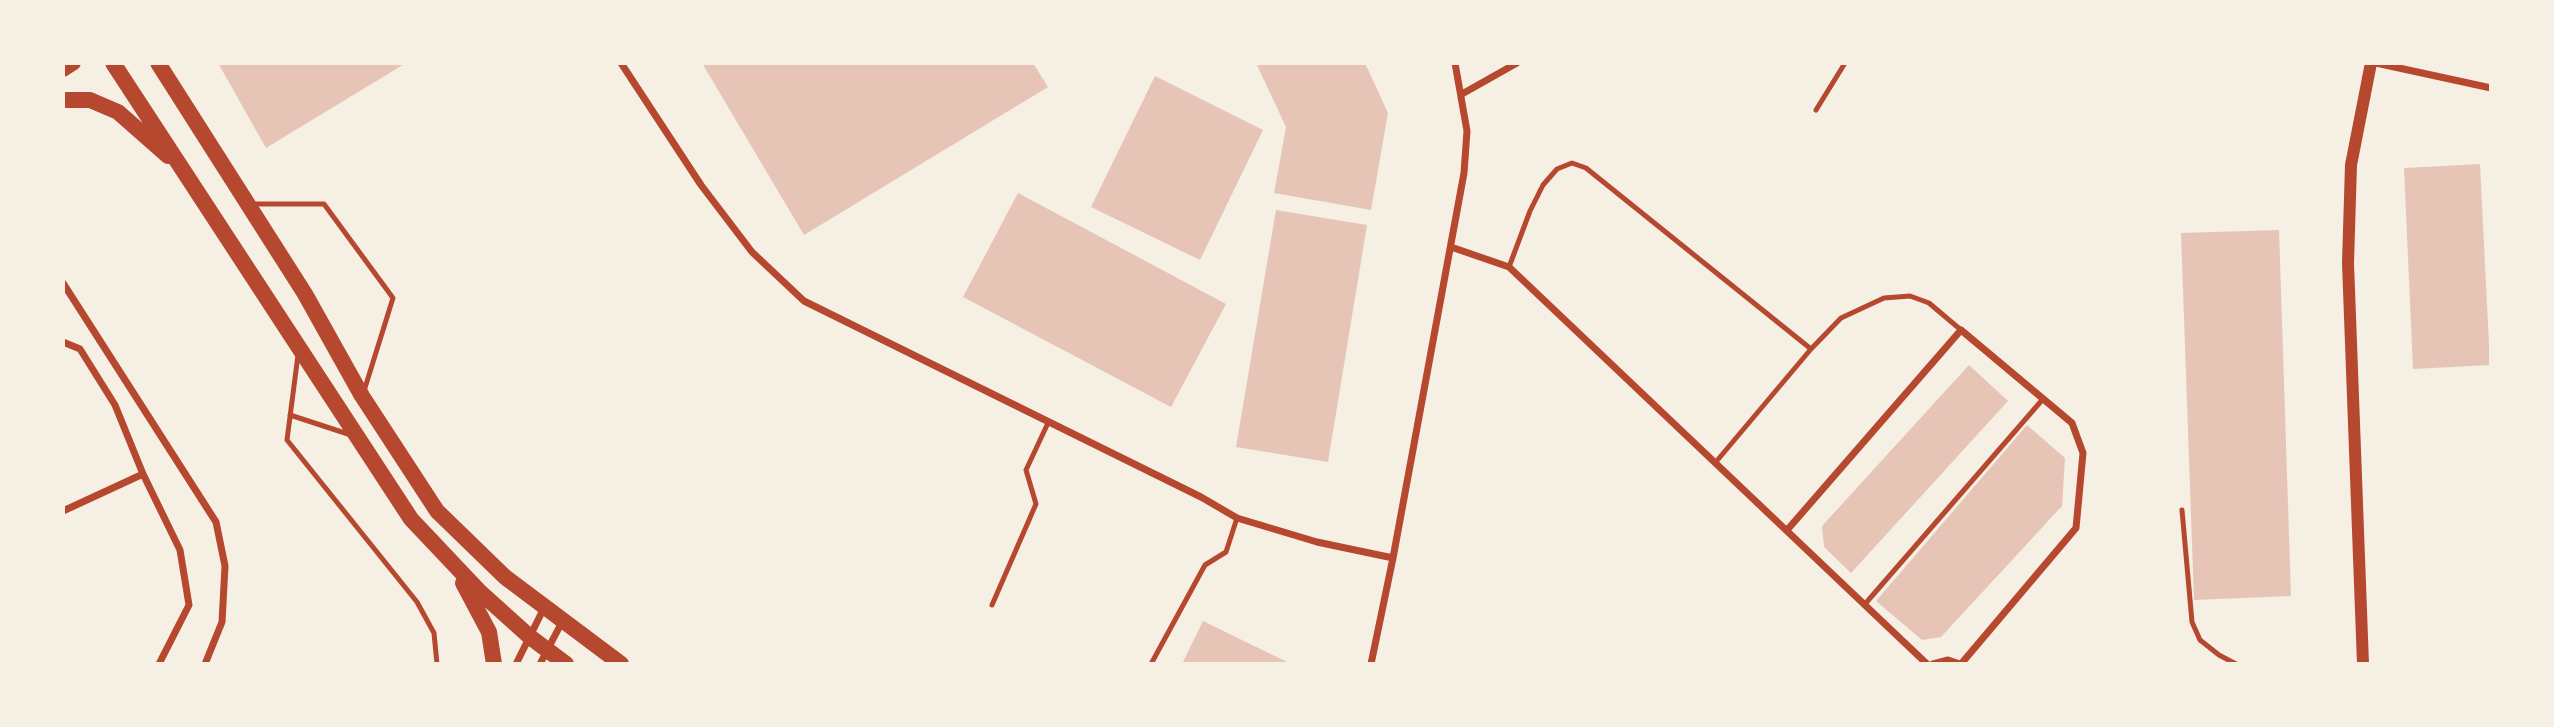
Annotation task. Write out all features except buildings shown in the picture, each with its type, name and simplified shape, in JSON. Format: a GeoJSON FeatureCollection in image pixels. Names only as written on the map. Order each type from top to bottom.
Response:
{"type":"FeatureCollection","features":[{"type":"Feature","properties":{"kind":"main road"},"geometry":{"type":"LineString","coordinates":[[63,70],[74,63]]}},
{"type":"Feature","properties":{"kind":"main road"},"geometry":{"type":"LineString","coordinates":[[113,63],[411,519],[480,592],[530,637],[543,657],[566,664]]}},
{"type":"Feature","properties":{"kind":"main road"},"geometry":{"type":"LineString","coordinates":[[158,63],[306,294],[362,396],[437,511],[505,577],[621,664]]}},
{"type":"Feature","properties":{"kind":"main road"},"geometry":{"type":"LineString","coordinates":[[63,100],[90,100],[118,112],[185,172]]}},
{"type":"Feature","properties":{"kind":"main road"},"geometry":{"type":"LineString","coordinates":[[449,558],[489,632],[494,664]]}},
{"type":"Feature","properties":{"kind":"street"},"geometry":{"type":"LineString","coordinates":[[621,63],[701,185],[752,252],[804,301],[1237,518],[1317,542],[1393,558]]}},
{"type":"Feature","properties":{"kind":"street"},"geometry":{"type":"LineString","coordinates":[[1371,664],[1464,173],[1467,131],[1455,63]]}},
{"type":"Feature","properties":{"kind":"street"},"geometry":{"type":"LineString","coordinates":[[1462,94],[1517,63]]}},
{"type":"Feature","properties":{"kind":"street"},"geometry":{"type":"LineString","coordinates":[[2363,664],[2348,263],[2351,165],[2371,63]]}},
{"type":"Feature","properties":{"kind":"street"},"geometry":{"type":"LineString","coordinates":[[2376,63],[2491,88]]}},
{"type":"Feature","properties":{"kind":"street"},"geometry":{"type":"LineString","coordinates":[[1451,247],[1509,267],[1927,664]]}},
{"type":"Feature","properties":{"kind":"street"},"geometry":{"type":"LineString","coordinates":[[63,283],[216,522],[225,566],[222,622],[205,664]]}},
{"type":"Feature","properties":{"kind":"street"},"geometry":{"type":"LineString","coordinates":[[1788,530],[1961,330],[2072,423],[2083,453],[2076,528],[1961,664],[1948,660],[1933,664]]}},
{"type":"Feature","properties":{"kind":"street"},"geometry":{"type":"LineString","coordinates":[[63,342],[80,349],[115,405],[143,474],[180,550],[189,605],[159,664]]}},
{"type":"Feature","properties":{"kind":"street"},"geometry":{"type":"LineString","coordinates":[[63,511],[143,474]]}},
{"type":"Feature","properties":{"kind":"street"},"geometry":{"type":"LineString","coordinates":[[516,664],[544,608]]}},
{"type":"Feature","properties":{"kind":"street"},"geometry":{"type":"LineString","coordinates":[[543,657],[562,622]]}},
{"type":"Feature","properties":{"kind":"lane"},"geometry":{"type":"LineString","coordinates":[[1816,110],[1845,63]]}},
{"type":"Feature","properties":{"kind":"lane"},"geometry":{"type":"LineString","coordinates":[[1509,267],[1543,185],[1557,169],[1572,163],[1586,168],[1811,349]]}},
{"type":"Feature","properties":{"kind":"lane"},"geometry":{"type":"LineString","coordinates":[[247,204],[324,204],[393,298],[362,396]]}},
{"type":"Feature","properties":{"kind":"lane"},"geometry":{"type":"LineString","coordinates":[[1715,463],[1811,349],[1841,318],[1884,298],[1910,296],[1930,303],[1961,330]]}},
{"type":"Feature","properties":{"kind":"lane"},"geometry":{"type":"LineString","coordinates":[[299,348],[287,440],[417,602],[434,633],[437,664]]}},
{"type":"Feature","properties":{"kind":"lane"},"geometry":{"type":"LineString","coordinates":[[1865,604],[2043,399]]}},
{"type":"Feature","properties":{"kind":"lane"},"geometry":{"type":"LineString","coordinates":[[290,415],[357,437]]}},
{"type":"Feature","properties":{"kind":"lane"},"geometry":{"type":"LineString","coordinates":[[992,605],[1036,504],[1026,470],[1048,423]]}},
{"type":"Feature","properties":{"kind":"lane"},"geometry":{"type":"LineString","coordinates":[[2182,510],[2192,622],[2200,640],[2220,656],[2236,664]]}},
{"type":"Feature","properties":{"kind":"lane"},"geometry":{"type":"LineString","coordinates":[[1152,664],[1205,565],[1226,552],[1237,518]]}}]}
